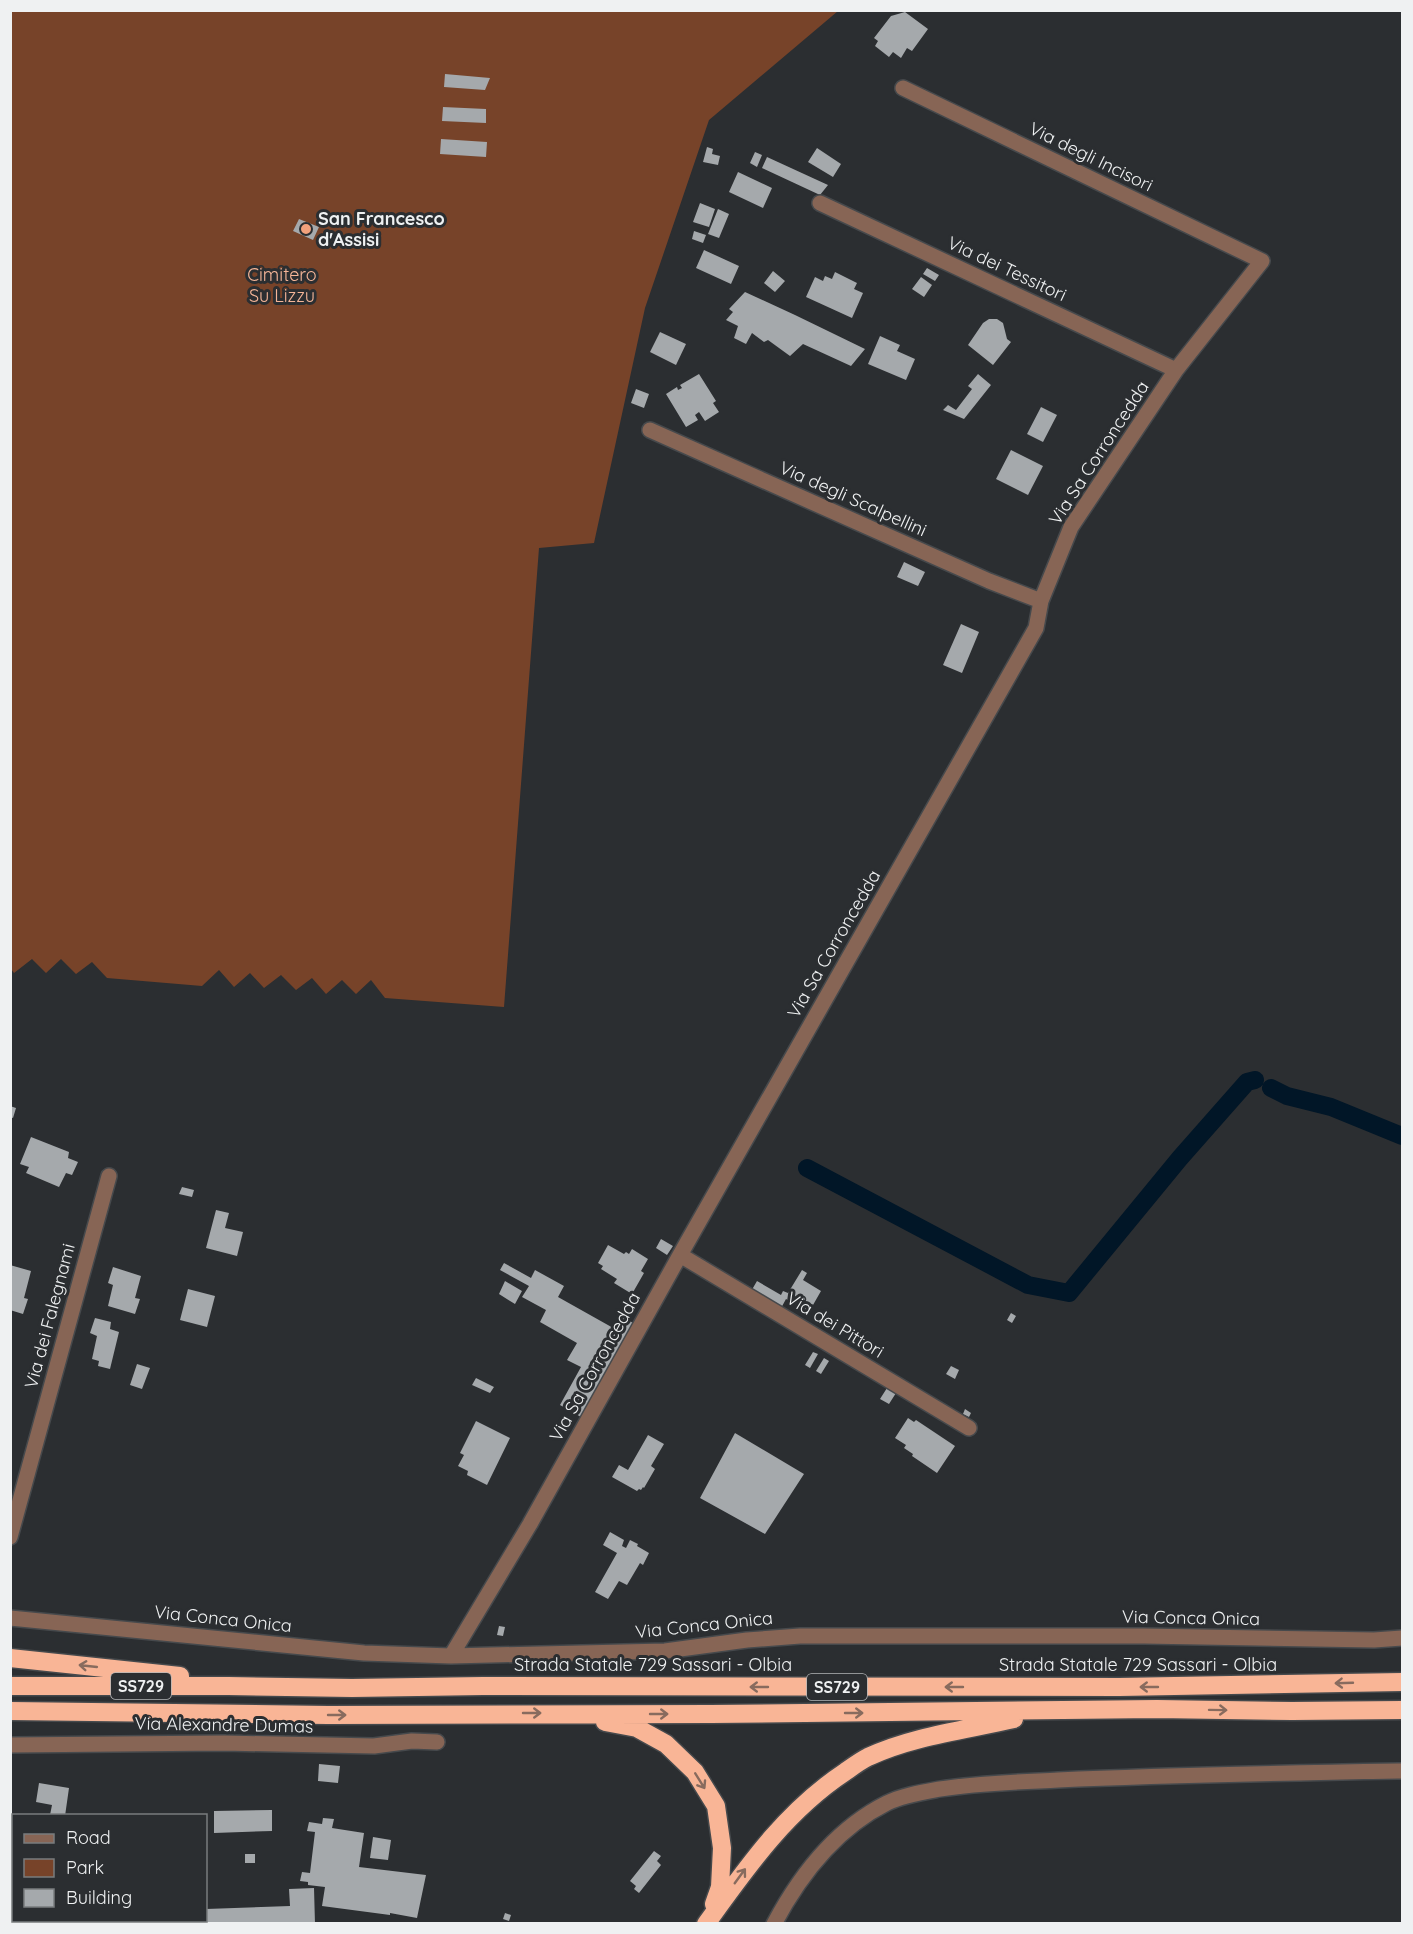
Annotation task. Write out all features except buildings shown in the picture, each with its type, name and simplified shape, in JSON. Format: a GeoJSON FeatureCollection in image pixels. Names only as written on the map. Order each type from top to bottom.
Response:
{"type":"FeatureCollection","features":[{"type":"Feature","properties":{"kind":"highway"},"geometry":{"type":"LineString","coordinates":[[10,1658],[271,1687]]}},
{"type":"Feature","properties":{"kind":"highway","name":"Strada Statale 729 Sassari - Olbia"},"geometry":{"type":"LineString","coordinates":[[10,1686],[1119,1687],[1402,1682]]}},
{"type":"Feature","properties":{"kind":"highway","name":"SS729"},"geometry":{"type":"LineString","coordinates":[[10,1711],[328,1715],[1157,1709],[1402,1710]]}},
{"type":"Feature","properties":{"kind":"highway"},"geometry":{"type":"LineString","coordinates":[[706,1923],[752,1860],[786,1821],[820,1788],[867,1757],[911,1741],[1054,1710]]}},
{"type":"Feature","properties":{"kind":"highway"},"geometry":{"type":"LineString","coordinates":[[559,1713],[637,1728],[666,1744],[695,1772],[716,1806],[722,1848],[720,1887],[706,1923]]}},
{"type":"Feature","properties":{"kind":"street","name":"Via degli Incisori"},"geometry":{"type":"LineString","coordinates":[[903,88],[1262,261]]}},
{"type":"Feature","properties":{"kind":"street","name":"Via dei Tessitori"},"geometry":{"type":"LineString","coordinates":[[820,203],[1176,370]]}},
{"type":"Feature","properties":{"kind":"street","name":"Via Sa Corroncedda"},"geometry":{"type":"LineString","coordinates":[[451,1656],[536,1513],[1036,628],[1041,601],[1071,527],[1176,370],[1262,261]]}},
{"type":"Feature","properties":{"kind":"street","name":"Via degli Scalpellini"},"geometry":{"type":"LineString","coordinates":[[650,430],[989,581],[1041,601]]}},
{"type":"Feature","properties":{"kind":"street","name":"Via dei Falegnami"},"geometry":{"type":"LineString","coordinates":[[10,1537],[109,1176]]}},
{"type":"Feature","properties":{"kind":"street","name":"Via dei Pittori"},"geometry":{"type":"LineString","coordinates":[[680,1255],[969,1428]]}},
{"type":"Feature","properties":{"kind":"street","name":"Via Conca Onica"},"geometry":{"type":"LineString","coordinates":[[10,1618],[364,1653],[451,1656],[665,1651],[747,1640],[800,1636],[1132,1636],[1374,1640],[1402,1638]]}},
{"type":"Feature","properties":{"kind":"street","name":"Via Alexandre Dumas"},"geometry":{"type":"LineString","coordinates":[[10,1745],[224,1743],[374,1746],[412,1740],[437,1742]]}},
{"type":"Feature","properties":{"kind":"street"},"geometry":{"type":"LineString","coordinates":[[774,1923],[807,1870],[849,1829],[889,1802],[921,1792],[996,1783],[1402,1771]]}},
{"type":"Feature","properties":{"kind":"green space","name":"Cimitero Su Lizzu"},"geometry":{"type":"Polygon","coordinates":[[[10,11],[838,11],[709,120],[645,308],[594,543],[539,548],[504,1007],[385,998],[371,980],[356,994],[342,980],[326,994],[312,978],[296,990],[281,975],[264,988],[250,973],[234,987],[219,970],[202,986],[107,978],[92,962],[76,974],[61,959],[46,973],[32,959],[14,973],[11,969],[10,11]]]}},
{"type":"Feature","properties":{"kind":"waterway"},"geometry":{"type":"LineString","coordinates":[[807,1168],[1028,1285],[1069,1293],[1180,1158],[1247,1082],[1255,1080]]}},
{"type":"Feature","properties":{"kind":"waterway"},"geometry":{"type":"LineString","coordinates":[[1271,1088],[1287,1096],[1331,1107],[1402,1136]]}},
{"type":"Feature","properties":{"kind":"place","name":"San Francesco d'Assisi"},"geometry":{"type":"Point","coordinates":[306,229]}}]}
